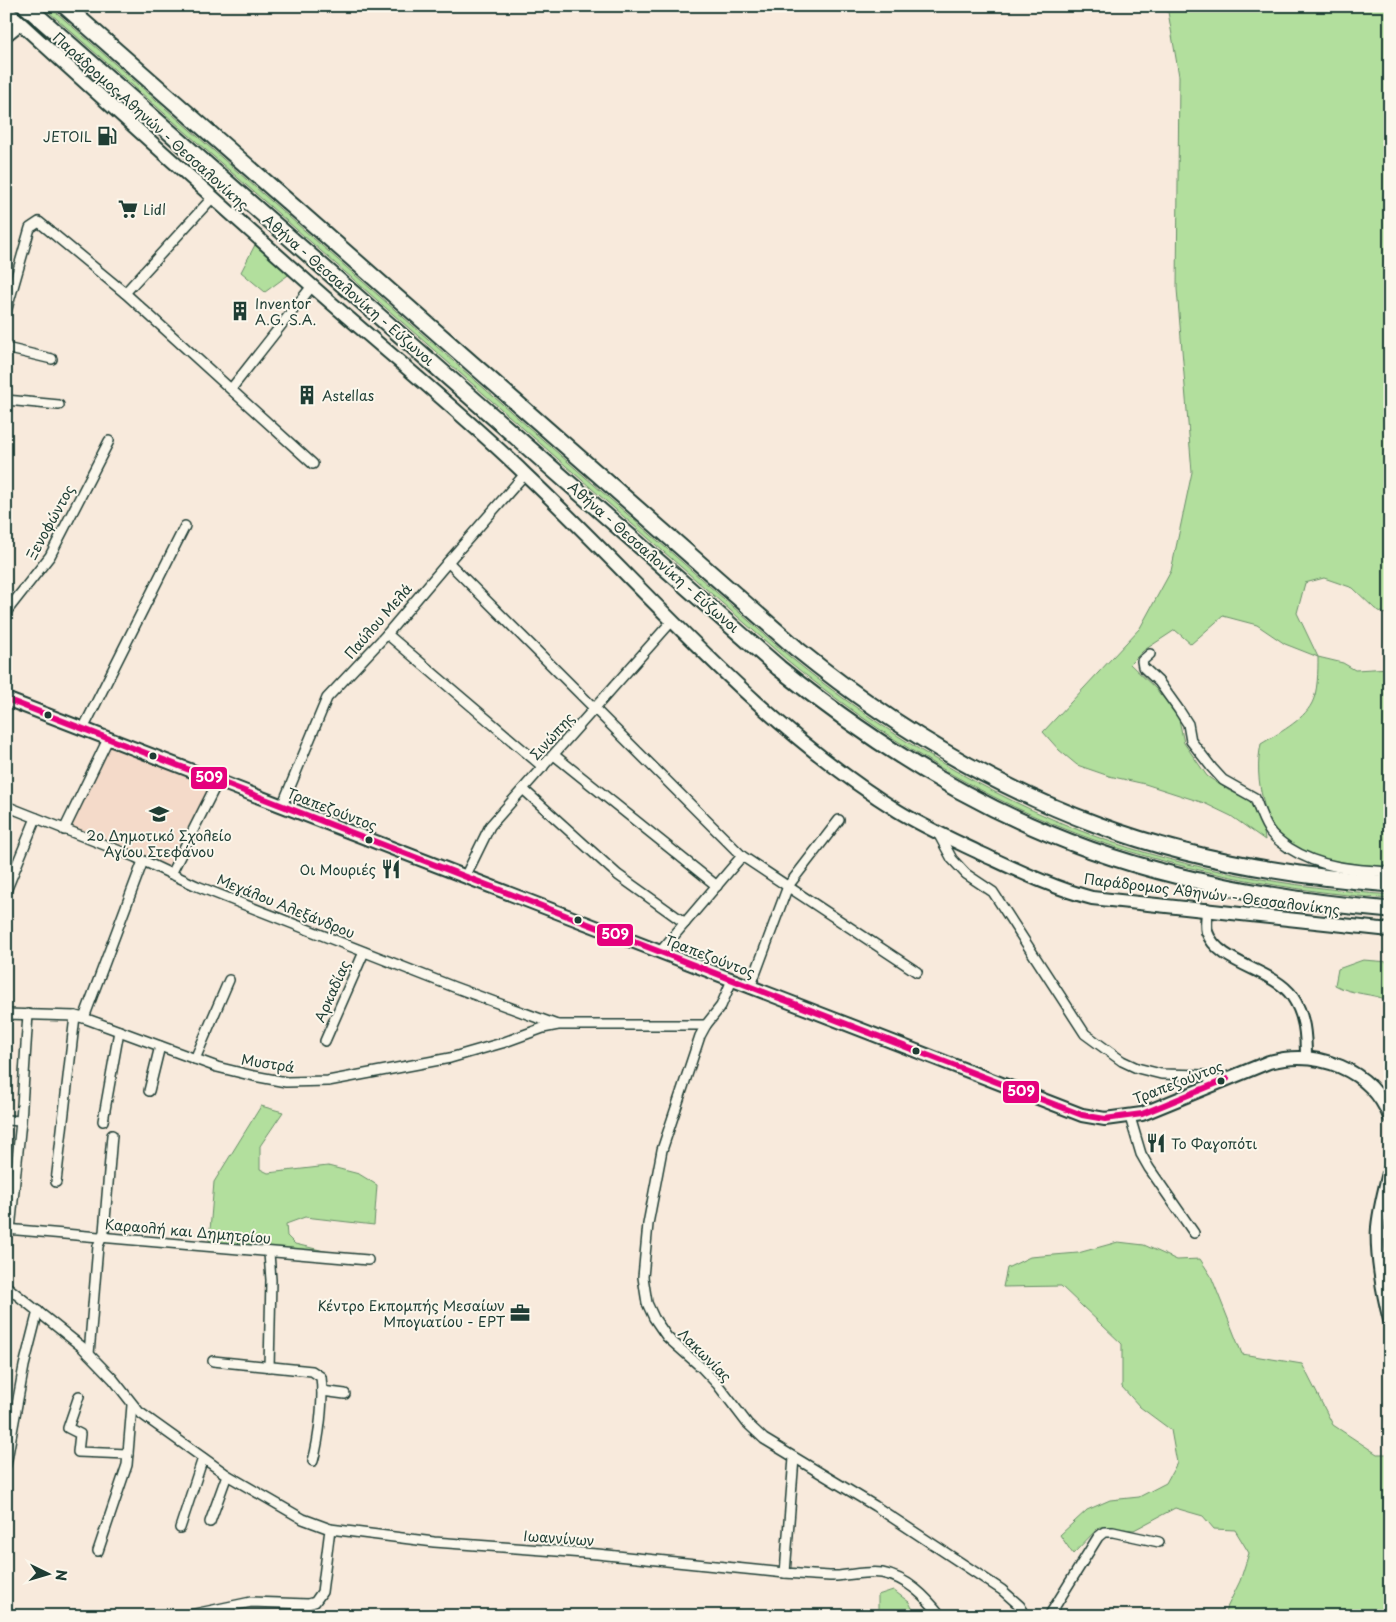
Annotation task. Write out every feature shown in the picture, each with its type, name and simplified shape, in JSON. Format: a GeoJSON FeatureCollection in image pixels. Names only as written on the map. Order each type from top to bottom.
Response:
{"type":"FeatureCollection","features":[{"type":"Feature","properties":{"kind":"highway","name":"Αθήνα - Θεσσαλονίκη - Εύζωνοι"},"geometry":{"type":"LineString","coordinates":[[26,6],[779,668],[849,722],[885,746],[970,796],[1036,828],[1090,850],[1174,875],[1264,895],[1333,905],[1390,910]]}},
{"type":"Feature","properties":{"kind":"highway","name":"Αθήνα - Θεσσαλονίκη - Εύζωνοι"},"geometry":{"type":"LineString","coordinates":[[65,6],[797,649],[858,697],[900,725],[958,760],[1016,790],[1073,815],[1127,835],[1269,870],[1390,884]]}},
{"type":"Feature","properties":{"kind":"main road","name":"Παράδρομος Αθηνών - Θεσσαλονίκης"},"geometry":{"type":"LineString","coordinates":[[6,10],[312,286],[525,474],[731,680],[797,738],[853,780],[899,811],[938,833],[1031,877],[1077,894],[1106,900],[1207,909],[1390,930]]}},
{"type":"Feature","properties":{"kind":"main road","name":"Τραπεζούντος"},"geometry":{"type":"LineString","coordinates":[[6,699],[1069,1111],[1105,1120],[1142,1114],[1269,1062],[1306,1058],[1328,1061],[1358,1076],[1378,1094],[1390,1118]]}},
{"type":"Feature","properties":{"kind":"main road"},"geometry":{"type":"LineString","coordinates":[[1390,1170],[1382,1200],[1385,1295],[1390,1320]]}},
{"type":"Feature","properties":{"kind":"street"},"geometry":{"type":"LineString","coordinates":[[6,36],[21,24]]}},
{"type":"Feature","properties":{"kind":"street"},"geometry":{"type":"LineString","coordinates":[[125,293],[213,197]]}},
{"type":"Feature","properties":{"kind":"street"},"geometry":{"type":"LineString","coordinates":[[6,312],[30,228],[39,222],[125,293],[313,464]]}},
{"type":"Feature","properties":{"kind":"street"},"geometry":{"type":"LineString","coordinates":[[231,389],[312,286]]}},
{"type":"Feature","properties":{"kind":"street"},"geometry":{"type":"LineString","coordinates":[[6,348],[52,359]]}},
{"type":"Feature","properties":{"kind":"street"},"geometry":{"type":"LineString","coordinates":[[6,400],[59,405]]}},
{"type":"Feature","properties":{"kind":"street","name":"Ξενοφώντος"},"geometry":{"type":"LineString","coordinates":[[6,612],[50,556],[109,441]]}},
{"type":"Feature","properties":{"kind":"street","name":"Παύλου Μελά"},"geometry":{"type":"LineString","coordinates":[[282,806],[327,698],[387,634],[525,474]]}},
{"type":"Feature","properties":{"kind":"street"},"geometry":{"type":"LineString","coordinates":[[83,729],[185,526]]}},
{"type":"Feature","properties":{"kind":"street"},"geometry":{"type":"LineString","coordinates":[[448,562],[742,856],[917,972]]}},
{"type":"Feature","properties":{"kind":"street","name":"Σινώπης"},"geometry":{"type":"LineString","coordinates":[[465,877],[490,826],[672,621]]}},
{"type":"Feature","properties":{"kind":"street"},"geometry":{"type":"LineString","coordinates":[[387,634],[543,767]]}},
{"type":"Feature","properties":{"kind":"street"},"geometry":{"type":"LineString","coordinates":[[1150,654],[1142,661],[1143,667],[1169,694],[1188,724],[1192,741],[1223,780],[1251,794],[1255,798],[1270,832],[1281,843],[1304,858],[1330,866],[1390,872]]}},
{"type":"Feature","properties":{"kind":"street"},"geometry":{"type":"LineString","coordinates":[[64,830],[108,739]]}},
{"type":"Feature","properties":{"kind":"street"},"geometry":{"type":"LineString","coordinates":[[554,755],[717,886]]}},
{"type":"Feature","properties":{"kind":"street"},"geometry":{"type":"LineString","coordinates":[[171,874],[218,781]]}},
{"type":"Feature","properties":{"kind":"street"},"geometry":{"type":"LineString","coordinates":[[523,789],[618,875],[685,923]]}},
{"type":"Feature","properties":{"kind":"street","name":"Μεγάλου Αλεξάνδρου"},"geometry":{"type":"LineString","coordinates":[[6,806],[144,861],[197,886],[454,987],[558,1025]]}},
{"type":"Feature","properties":{"kind":"street"},"geometry":{"type":"LineString","coordinates":[[6,891],[36,818]]}},
{"type":"Feature","properties":{"kind":"street"},"geometry":{"type":"LineString","coordinates":[[750,988],[788,886],[839,820]]}},
{"type":"Feature","properties":{"kind":"street"},"geometry":{"type":"LineString","coordinates":[[938,833],[952,859],[966,874],[993,892],[1084,1034],[1122,1061],[1137,1068],[1161,1074],[1204,1075],[1215,1084]]}},
{"type":"Feature","properties":{"kind":"street"},"geometry":{"type":"LineString","coordinates":[[660,952],[742,856]]}},
{"type":"Feature","properties":{"kind":"street"},"geometry":{"type":"LineString","coordinates":[[56,1182],[79,1017],[144,861]]}},
{"type":"Feature","properties":{"kind":"street"},"geometry":{"type":"LineString","coordinates":[[1207,909],[1206,927],[1214,943],[1225,953],[1282,986],[1291,994],[1304,1020],[1306,1058]]}},
{"type":"Feature","properties":{"kind":"street","name":"Αρκαδίας"},"geometry":{"type":"LineString","coordinates":[[325,1041],[364,952]]}},
{"type":"Feature","properties":{"kind":"street"},"geometry":{"type":"LineString","coordinates":[[194,1059],[229,980]]}},
{"type":"Feature","properties":{"kind":"street","name":"Λακωνίας"},"geometry":{"type":"LineString","coordinates":[[732,980],[721,1006],[700,1036],[659,1162],[648,1224],[643,1277],[647,1303],[666,1337],[702,1368],[718,1385],[747,1423],[764,1440],[875,1506],[1002,1590],[1020,1606],[1026,1616]]}},
{"type":"Feature","properties":{"kind":"street","name":"Μυστρά"},"geometry":{"type":"LineString","coordinates":[[6,1014],[79,1017],[194,1059],[270,1080],[286,1082],[328,1081],[450,1058],[502,1043],[543,1028],[558,1025]]}},
{"type":"Feature","properties":{"kind":"street"},"geometry":{"type":"LineString","coordinates":[[8,1230],[20,1121],[28,1014]]}},
{"type":"Feature","properties":{"kind":"street"},"geometry":{"type":"LineString","coordinates":[[558,1025],[706,1025]]}},
{"type":"Feature","properties":{"kind":"street"},"geometry":{"type":"LineString","coordinates":[[103,1121],[119,1031]]}},
{"type":"Feature","properties":{"kind":"street"},"geometry":{"type":"LineString","coordinates":[[149,1091],[160,1046]]}},
{"type":"Feature","properties":{"kind":"street"},"geometry":{"type":"LineString","coordinates":[[1130,1116],[1142,1154],[1149,1168],[1194,1233]]}},
{"type":"Feature","properties":{"kind":"street"},"geometry":{"type":"LineString","coordinates":[[6,1120],[20,1121]]}},
{"type":"Feature","properties":{"kind":"street"},"geometry":{"type":"LineString","coordinates":[[89,1354],[98,1246],[104,1232],[112,1135]]}},
{"type":"Feature","properties":{"kind":"street","name":"Καραολή και Δημητρίου"},"geometry":{"type":"LineString","coordinates":[[8,1230],[368,1260]]}},
{"type":"Feature","properties":{"kind":"street"},"geometry":{"type":"LineString","coordinates":[[269,1253],[271,1280],[269,1367]]}},
{"type":"Feature","properties":{"kind":"street","name":"Ιωαννίνων"},"geometry":{"type":"LineString","coordinates":[[6,1286],[64,1331],[89,1354],[113,1379],[139,1412],[227,1475],[303,1519],[330,1529],[434,1542],[597,1554],[786,1573],[834,1576],[874,1573],[888,1575],[910,1585],[926,1597],[941,1616]]}},
{"type":"Feature","properties":{"kind":"street"},"geometry":{"type":"LineString","coordinates":[[6,1465],[24,1366],[38,1311]]}},
{"type":"Feature","properties":{"kind":"street"},"geometry":{"type":"LineString","coordinates":[[214,1361],[312,1371],[318,1374],[321,1378],[322,1391],[317,1446],[313,1461]]}},
{"type":"Feature","properties":{"kind":"street"},"geometry":{"type":"LineString","coordinates":[[322,1391],[345,1394]]}},
{"type":"Feature","properties":{"kind":"street"},"geometry":{"type":"LineString","coordinates":[[79,1396],[68,1428],[80,1434],[78,1452],[128,1454]]}},
{"type":"Feature","properties":{"kind":"street"},"geometry":{"type":"LineString","coordinates":[[98,1551],[127,1465],[132,1405]]}},
{"type":"Feature","properties":{"kind":"street"},"geometry":{"type":"LineString","coordinates":[[180,1528],[203,1458]]}},
{"type":"Feature","properties":{"kind":"street"},"geometry":{"type":"LineString","coordinates":[[786,1573],[794,1458]]}},
{"type":"Feature","properties":{"kind":"street"},"geometry":{"type":"LineString","coordinates":[[210,1522],[227,1475]]}},
{"type":"Feature","properties":{"kind":"street"},"geometry":{"type":"LineString","coordinates":[[185,1616],[216,1613],[251,1602],[308,1604],[315,1602],[322,1592],[330,1529]]}},
{"type":"Feature","properties":{"kind":"street"},"geometry":{"type":"LineString","coordinates":[[1049,1616],[1098,1537],[1104,1532],[1113,1532],[1159,1542]]}},
{"type":"Feature","properties":{"kind":"shaded area","name":"2ο Δημοτικό Σχολείο Αγίου Στεφάνου"},"geometry":{"type":"Polygon","coordinates":[[[111,746],[210,786],[171,867],[70,828],[111,746]]]}},
{"type":"Feature","properties":{"kind":"green space"},"geometry":{"type":"Polygon","coordinates":[[[42,6],[49,6],[790,657],[825,685],[897,736],[973,781],[1013,801],[1094,836],[1130,848],[1203,868],[1278,882],[1390,895],[1390,899],[1278,886],[1242,879],[1169,862],[1097,841],[1014,807],[934,764],[896,740],[822,688],[787,660],[42,6]]]}},
{"type":"Feature","properties":{"kind":"green space"},"geometry":{"type":"Polygon","coordinates":[[[1167,6],[1390,6],[1390,616],[1375,609],[1353,588],[1324,578],[1305,583],[1297,613],[1318,657],[1285,644],[1257,625],[1223,616],[1191,644],[1175,630],[1143,651],[1130,664],[1156,689],[1178,715],[1184,743],[1207,776],[1228,790],[1249,800],[1264,832],[1265,840],[1231,816],[1204,803],[1077,765],[1059,750],[1043,732],[1140,628],[1171,571],[1192,472],[1177,289],[1179,76],[1167,6]]]}},
{"type":"Feature","properties":{"kind":"green space"},"geometry":{"type":"Polygon","coordinates":[[[257,241],[291,273],[265,292],[241,272],[257,241]]]}},
{"type":"Feature","properties":{"kind":"green space"},"geometry":{"type":"Polygon","coordinates":[[[1318,657],[1343,663],[1355,670],[1390,668],[1390,867],[1343,862],[1311,855],[1297,849],[1284,840],[1268,820],[1259,779],[1261,744],[1289,726],[1308,710],[1315,693],[1318,657]]]}},
{"type":"Feature","properties":{"kind":"green space"},"geometry":{"type":"Polygon","coordinates":[[[1363,960],[1390,962],[1390,1001],[1348,991],[1335,985],[1338,969],[1363,960]]]}},
{"type":"Feature","properties":{"kind":"green space"},"geometry":{"type":"Polygon","coordinates":[[[261,1106],[283,1112],[260,1146],[260,1169],[268,1173],[328,1166],[359,1174],[377,1185],[374,1225],[305,1217],[286,1224],[287,1236],[295,1244],[333,1253],[209,1243],[214,1182],[261,1106]]]}},
{"type":"Feature","properties":{"kind":"green space"},"geometry":{"type":"Polygon","coordinates":[[[1118,1242],[1144,1245],[1177,1260],[1200,1259],[1211,1276],[1242,1354],[1302,1364],[1333,1425],[1377,1454],[1390,1454],[1390,1616],[1223,1616],[1240,1581],[1249,1553],[1235,1530],[1214,1529],[1203,1516],[1175,1508],[1134,1530],[1099,1527],[1073,1554],[1060,1535],[1087,1510],[1110,1500],[1139,1497],[1166,1483],[1177,1463],[1171,1430],[1140,1407],[1122,1387],[1122,1344],[1061,1286],[1003,1287],[1007,1268],[1030,1257],[1078,1253],[1118,1242]]]}},
{"type":"Feature","properties":{"kind":"green space"},"geometry":{"type":"Polygon","coordinates":[[[893,1590],[909,1602],[916,1616],[881,1616],[878,1611],[878,1595],[893,1590]]]}},
{"type":"Feature","properties":{"kind":"transit line","name":"509"},"geometry":{"type":"LineString","coordinates":[[6,699],[1082,1115],[1105,1119],[1142,1114],[1227,1079]]}},
{"type":"Feature","properties":{"kind":"place","name":"JETOIL"},"geometry":{"type":"Point","coordinates":[107,136]}},
{"type":"Feature","properties":{"kind":"place","name":"Lidl"},"geometry":{"type":"Point","coordinates":[128,209]}},
{"type":"Feature","properties":{"kind":"place","name":"Inventor A.G. S.A."},"geometry":{"type":"Point","coordinates":[240,311]}},
{"type":"Feature","properties":{"kind":"place","name":"Astellas"},"geometry":{"type":"Point","coordinates":[307,395]}},
{"type":"Feature","properties":{"kind":"place","name":"2ο Δημοτικό Σχολείο Αγίου Στεφάνου"},"geometry":{"type":"Point","coordinates":[159,814]}},
{"type":"Feature","properties":{"kind":"place","name":"Οι Μουριές"},"geometry":{"type":"Point","coordinates":[391,869]}},
{"type":"Feature","properties":{"kind":"place","name":"Το Φαγοπότι"},"geometry":{"type":"Point","coordinates":[1156,1143]}},
{"type":"Feature","properties":{"kind":"place","name":"Κέντρο Εκπομπής Μεσαίων Μπογιατίου - ΕΡΤ"},"geometry":{"type":"Point","coordinates":[520,1313]}}]}
